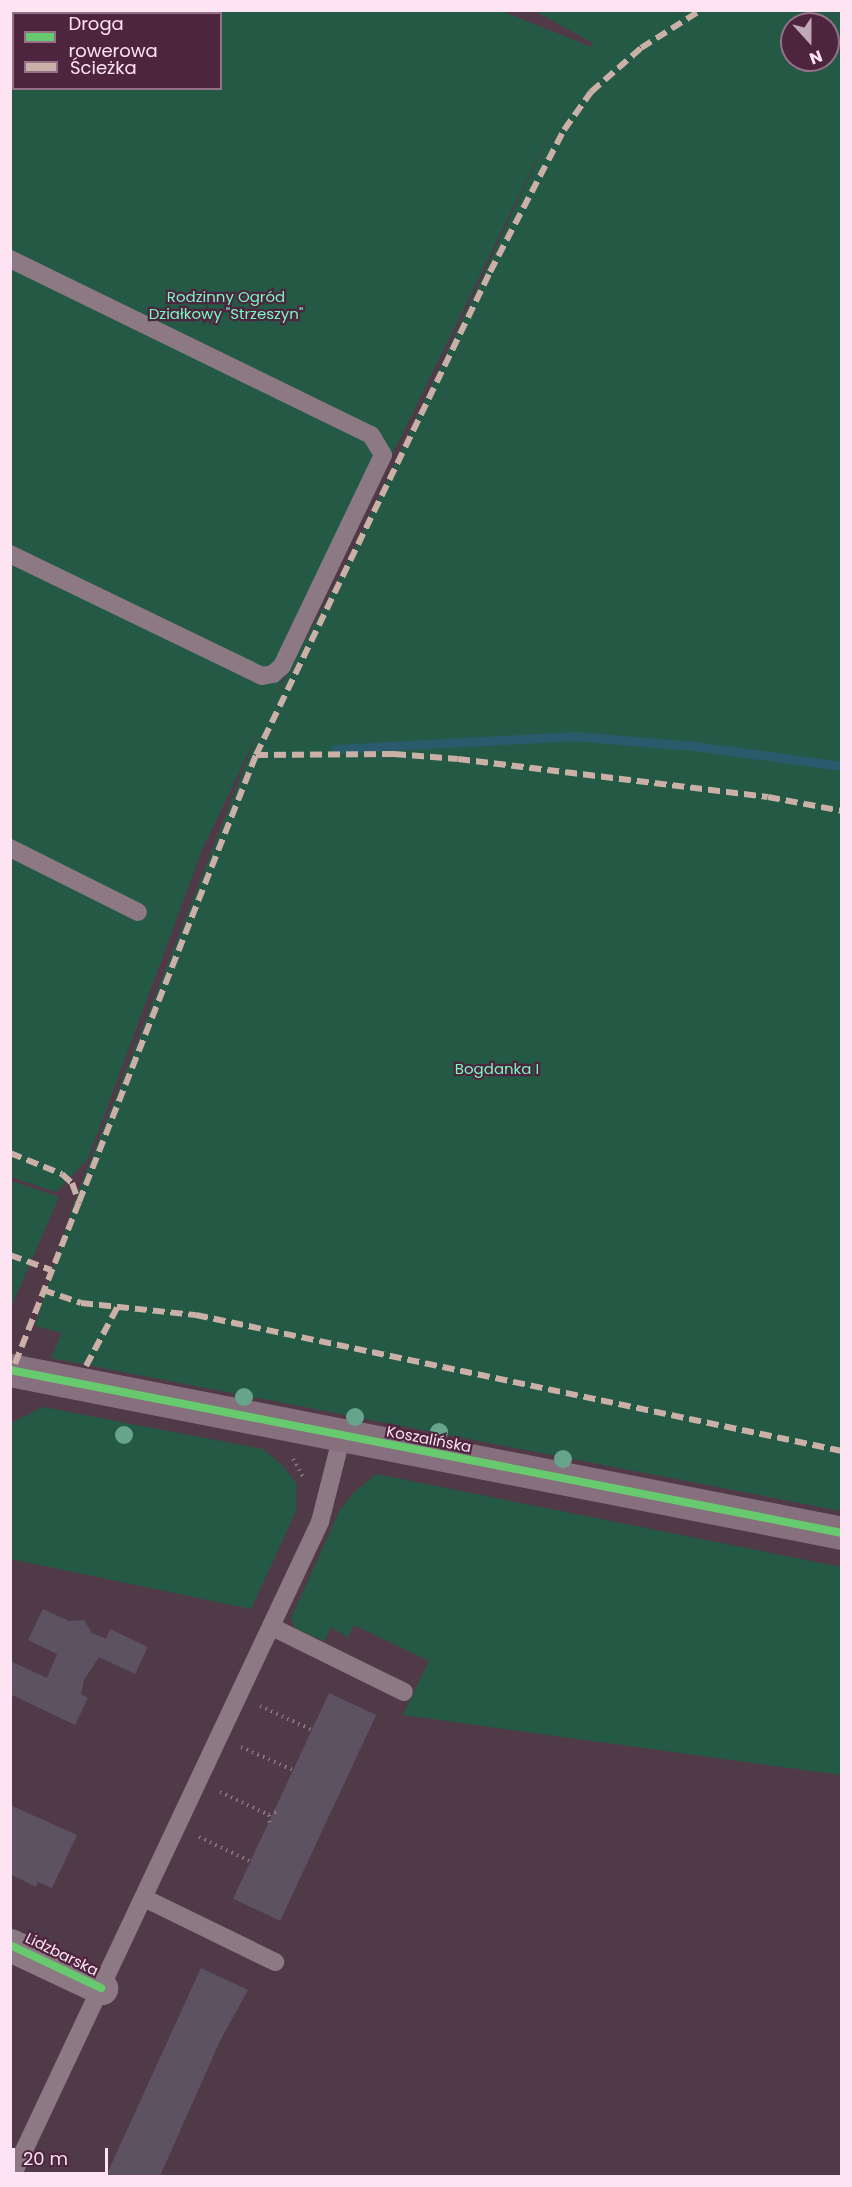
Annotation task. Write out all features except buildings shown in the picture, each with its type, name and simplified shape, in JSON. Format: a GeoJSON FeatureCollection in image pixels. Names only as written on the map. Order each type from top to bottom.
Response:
{"type":"FeatureCollection","features":[{"type":"Feature","properties":{"kind":"street","name":"Koszalińska"},"geometry":{"type":"LineString","coordinates":[[11,1372],[842,1533]]}},
{"type":"Feature","properties":{"kind":"street","name":"Lidzbarska"},"geometry":{"type":"LineString","coordinates":[[10,1945],[101,1988]]}},
{"type":"Feature","properties":{"kind":"lane"},"geometry":{"type":"LineString","coordinates":[[10,259],[371,435],[383,454],[282,666],[273,674],[262,676],[10,554]]}},
{"type":"Feature","properties":{"kind":"lane"},"geometry":{"type":"LineString","coordinates":[[10,848],[138,912]]}},
{"type":"Feature","properties":{"kind":"lane"},"geometry":{"type":"LineString","coordinates":[[12,2176],[320,1522],[342,1436]]}},
{"type":"Feature","properties":{"kind":"lane"},"geometry":{"type":"LineString","coordinates":[[272,1627],[404,1692]]}},
{"type":"Feature","properties":{"kind":"lane"},"geometry":{"type":"LineString","coordinates":[[144,1898],[275,1962]]}},
{"type":"Feature","properties":{"kind":"path"},"geometry":{"type":"LineString","coordinates":[[290,1456],[295,1460],[305,1486]]}},
{"type":"Feature","properties":{"kind":"path"},"geometry":{"type":"LineString","coordinates":[[258,1705],[314,1731]]}},
{"type":"Feature","properties":{"kind":"path"},"geometry":{"type":"LineString","coordinates":[[239,1746],[295,1771]]}},
{"type":"Feature","properties":{"kind":"path"},"geometry":{"type":"LineString","coordinates":[[218,1790],[269,1815],[276,1812]]}},
{"type":"Feature","properties":{"kind":"path"},"geometry":{"type":"LineString","coordinates":[[269,1815],[270,1824]]}},
{"type":"Feature","properties":{"kind":"path"},"geometry":{"type":"LineString","coordinates":[[197,1836],[252,1862]]}},
{"type":"Feature","properties":{"kind":"green space","name":"Bogdanka I"},"geometry":{"type":"Polygon","coordinates":[[[11,11],[502,11],[591,47],[593,43],[535,11],[841,11],[841,1511],[51,1358],[62,1333],[35,1326],[74,1203],[259,731],[202,850],[88,1159],[56,1192],[11,1177],[11,11]],[[560,112],[273,700],[354,550],[560,112]]]}},
{"type":"Feature","properties":{"kind":"green space"},"geometry":{"type":"Polygon","coordinates":[[[10,1181],[59,1197],[11,1307],[10,1181]]]}},
{"type":"Feature","properties":{"kind":"green space"},"geometry":{"type":"Polygon","coordinates":[[[43,1407],[263,1449],[283,1466],[296,1483],[296,1511],[251,1609],[11,1559],[11,1423],[43,1407]]]}},
{"type":"Feature","properties":{"kind":"green space"},"geometry":{"type":"Polygon","coordinates":[[[376,1474],[841,1567],[841,1775],[403,1715],[429,1661],[354,1625],[348,1637],[331,1627],[324,1641],[295,1628],[291,1618],[339,1512],[353,1493],[376,1474]]]}},
{"type":"Feature","properties":{"kind":"waterway"},"geometry":{"type":"LineString","coordinates":[[336,749],[573,736],[693,746],[842,766]]}},
{"type":"Feature","properties":{"kind":"marked path"},"geometry":{"type":"LineString","coordinates":[[79,1202],[256,755],[490,272],[564,130],[591,92],[641,48],[701,10]]}},
{"type":"Feature","properties":{"kind":"marked path"},"geometry":{"type":"LineString","coordinates":[[256,755],[394,754],[458,759],[768,797],[842,811]]}},
{"type":"Feature","properties":{"kind":"marked path"},"geometry":{"type":"LineString","coordinates":[[10,1153],[62,1174],[72,1183],[79,1202],[12,1371]]}},
{"type":"Feature","properties":{"kind":"marked path"},"geometry":{"type":"LineString","coordinates":[[10,1255],[51,1270]]}},
{"type":"Feature","properties":{"kind":"marked path"},"geometry":{"type":"LineString","coordinates":[[43,1290],[81,1303],[196,1315],[842,1451]]}},
{"type":"Feature","properties":{"kind":"marked path"},"geometry":{"type":"LineString","coordinates":[[86,1366],[118,1306]]}},
{"type":"Feature","properties":{"kind":"cycle path"},"geometry":{"type":"LineString","coordinates":[[10,1370],[842,1533]]}},
{"type":"Feature","properties":{"kind":"cycle path"},"geometry":{"type":"LineString","coordinates":[[10,1945],[101,1988]]}},
{"type":"Feature","properties":{"kind":"park label","name":"Rodzinny Ogród Działkowy \"Strzeszyn\""},"geometry":{"type":"Point","coordinates":[226,304]}}]}
